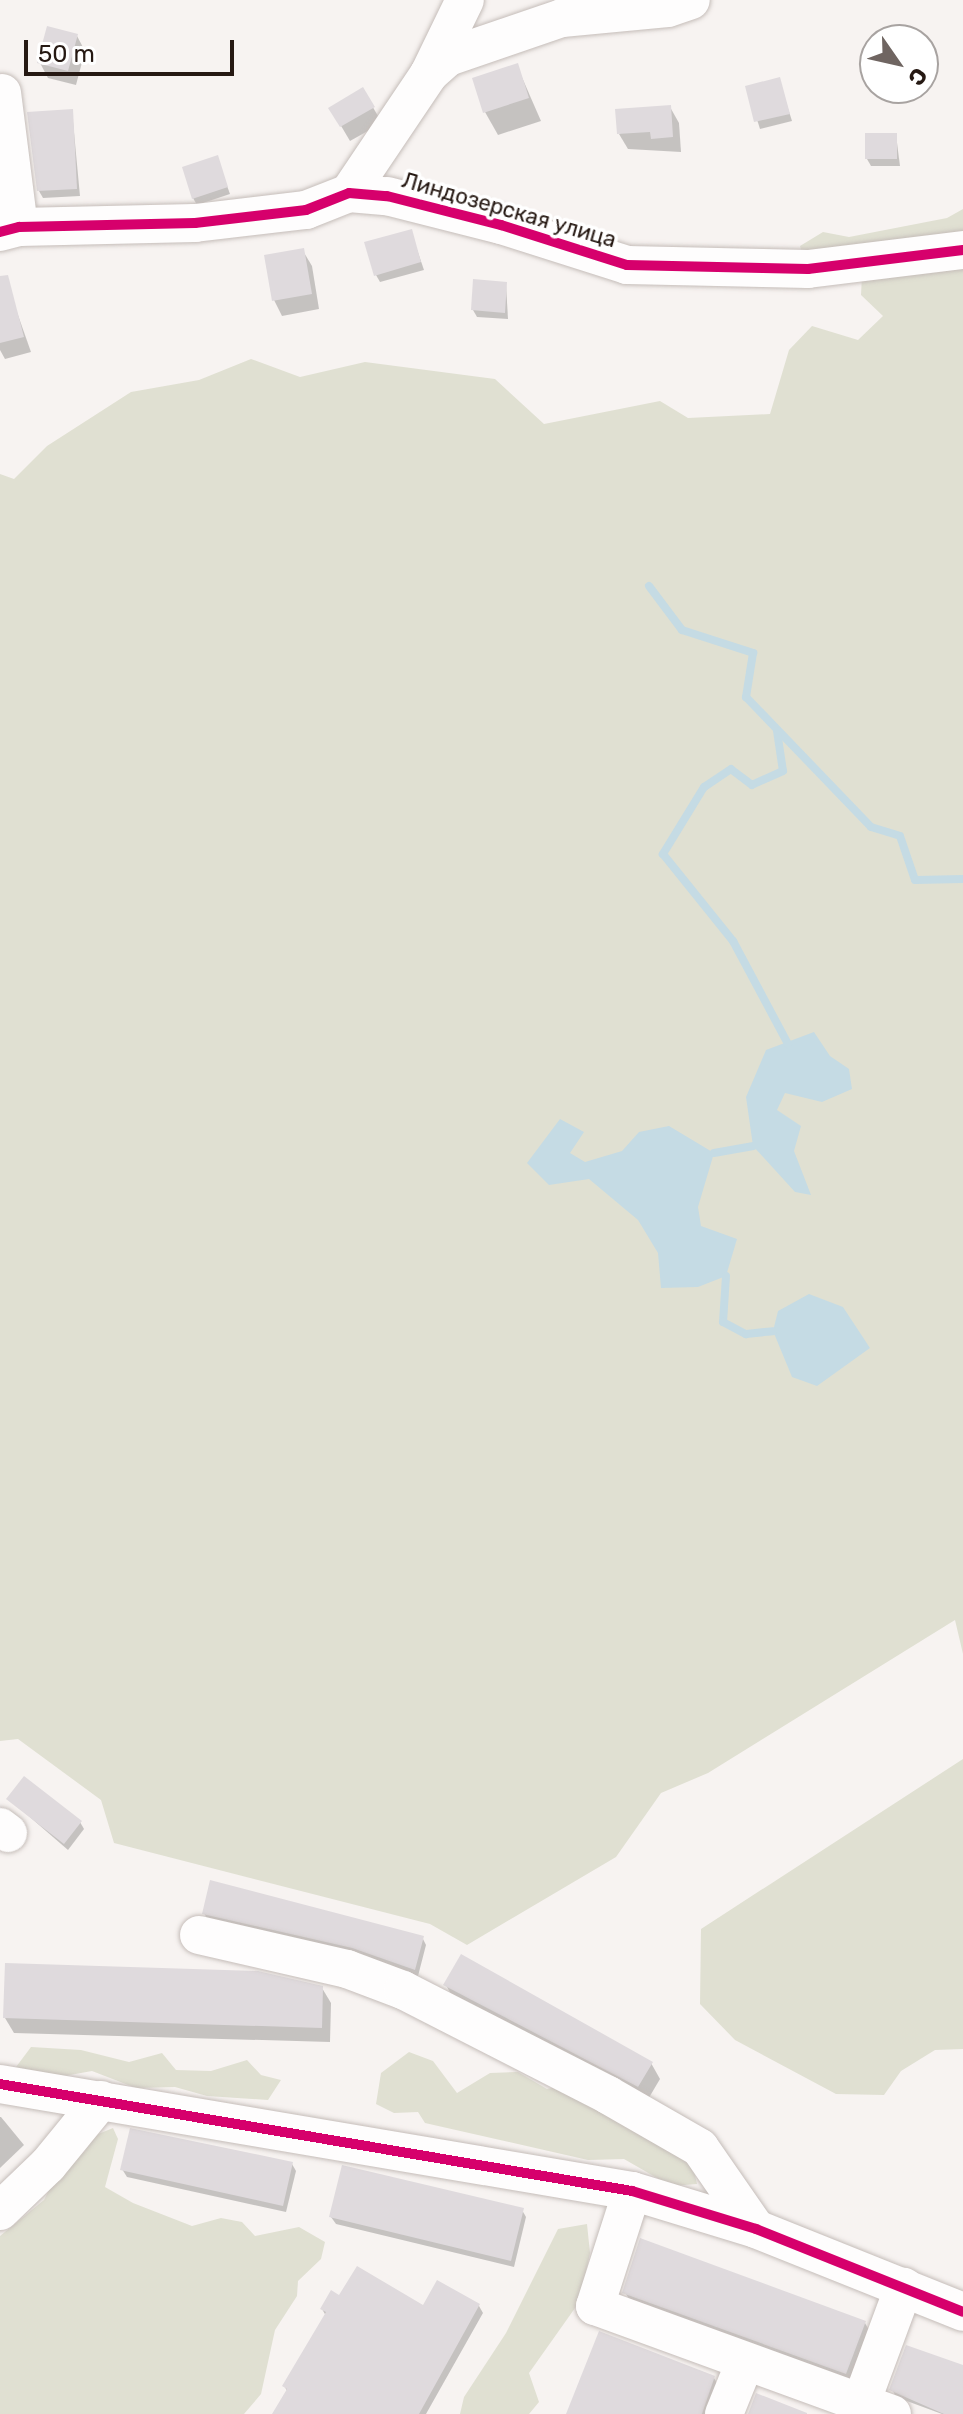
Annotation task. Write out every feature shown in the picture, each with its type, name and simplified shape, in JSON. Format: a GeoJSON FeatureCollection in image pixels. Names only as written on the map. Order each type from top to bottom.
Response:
{"type":"FeatureCollection","features":[{"type":"Feature","properties":{"kind":"street"},"geometry":{"type":"LineString","coordinates":[[429,74],[465,0]]}},
{"type":"Feature","properties":{"kind":"street","name":"Линдозерская улица"},"geometry":{"type":"LineString","coordinates":[[349,193],[429,74],[448,57],[562,18],[668,8],[691,0]]}},
{"type":"Feature","properties":{"kind":"street"},"geometry":{"type":"LineString","coordinates":[[2,93],[9,230]]}},
{"type":"Feature","properties":{"kind":"street","name":"Линдозерская улица"},"geometry":{"type":"LineString","coordinates":[[9,230],[195,223],[306,210],[349,193],[387,196],[501,225],[627,265],[808,269],[963,250]]}},
{"type":"Feature","properties":{"kind":"street"},"geometry":{"type":"LineString","coordinates":[[199,1935],[347,1969],[403,1990],[608,2095],[700,2148],[756,2229]]}},
{"type":"Feature","properties":{"kind":"street"},"geometry":{"type":"LineString","coordinates":[[0,2084],[632,2191],[756,2229],[963,2312]]}},
{"type":"Feature","properties":{"kind":"street"},"geometry":{"type":"LineString","coordinates":[[0,2211],[48,2165],[101,2100]]}},
{"type":"Feature","properties":{"kind":"street"},"geometry":{"type":"LineString","coordinates":[[632,2191],[595,2306],[877,2409],[904,2287]]}},
{"type":"Feature","properties":{"kind":"street"},"geometry":{"type":"LineString","coordinates":[[724,2414],[745,2362]]}},
{"type":"Feature","properties":{"kind":"shaded area"},"geometry":{"type":"Polygon","coordinates":[[[963,209],[963,238],[803,258],[800,246],[823,232],[849,237],[947,218],[963,209]]]}},
{"type":"Feature","properties":{"kind":"shaded area"},"geometry":{"type":"Polygon","coordinates":[[[963,262],[963,1654],[955,1620],[708,1773],[661,1793],[616,1857],[467,1945],[430,1924],[114,1843],[101,1800],[18,1739],[0,1741],[0,474],[14,479],[47,446],[131,392],[199,380],[251,359],[300,377],[365,362],[495,379],[544,424],[660,401],[688,418],[770,414],[789,350],[812,326],[858,340],[883,316],[861,295],[862,275],[963,262]]]}},
{"type":"Feature","properties":{"kind":"shaded area"},"geometry":{"type":"Polygon","coordinates":[[[963,1759],[963,2049],[935,2050],[901,2071],[884,2095],[836,2094],[735,2040],[700,2004],[701,1929],[963,1759]]]}},
{"type":"Feature","properties":{"kind":"shaded area"},"geometry":{"type":"Polygon","coordinates":[[[31,2047],[81,2050],[129,2062],[162,2053],[176,2070],[211,2071],[247,2060],[261,2075],[281,2080],[268,2100],[207,2096],[175,2087],[136,2088],[92,2071],[53,2078],[16,2067],[31,2047]]]}},
{"type":"Feature","properties":{"kind":"shaded area"},"geometry":{"type":"Polygon","coordinates":[[[409,2052],[433,2061],[457,2093],[490,2073],[518,2072],[547,2089],[561,2086],[692,2162],[697,2184],[671,2186],[624,2159],[588,2160],[425,2123],[418,2112],[394,2113],[376,2104],[381,2073],[409,2052]]]}},
{"type":"Feature","properties":{"kind":"shaded area"},"geometry":{"type":"Polygon","coordinates":[[[113,2128],[118,2139],[105,2187],[133,2203],[192,2226],[221,2218],[242,2222],[255,2236],[299,2227],[325,2242],[321,2259],[298,2281],[297,2296],[275,2330],[261,2394],[244,2414],[0,2414],[0,2236],[44,2200],[57,2174],[85,2151],[91,2137],[113,2128]]]}},
{"type":"Feature","properties":{"kind":"shaded area"},"geometry":{"type":"Polygon","coordinates":[[[587,2224],[590,2253],[580,2301],[529,2373],[539,2402],[529,2414],[460,2414],[464,2397],[506,2333],[558,2229],[587,2224]]]}},
{"type":"Feature","properties":{"kind":"water"},"geometry":{"type":"Polygon","coordinates":[[[814,1032],[830,1056],[849,1069],[852,1089],[822,1102],[785,1093],[777,1110],[801,1126],[794,1151],[811,1195],[795,1192],[753,1146],[746,1097],[766,1050],[814,1032]]]}},
{"type":"Feature","properties":{"kind":"water"},"geometry":{"type":"Polygon","coordinates":[[[560,1119],[584,1132],[570,1153],[585,1162],[622,1151],[639,1132],[669,1126],[714,1153],[698,1207],[701,1226],[737,1239],[726,1276],[698,1287],[661,1288],[658,1253],[638,1220],[589,1179],[549,1185],[527,1163],[560,1119]]]}},
{"type":"Feature","properties":{"kind":"water"},"geometry":{"type":"Polygon","coordinates":[[[809,1294],[843,1307],[870,1348],[817,1386],[792,1377],[773,1331],[778,1311],[809,1294]]]}},
{"type":"Feature","properties":{"kind":"building"},"geometry":{"type":"Polygon","coordinates":[[[47,26],[78,34],[68,71],[37,63],[47,26]]]}},
{"type":"Feature","properties":{"kind":"building"},"geometry":{"type":"Polygon","coordinates":[[[518,63],[529,98],[483,113],[472,78],[518,63]]]}},
{"type":"Feature","properties":{"kind":"building"},"geometry":{"type":"Polygon","coordinates":[[[780,77],[790,114],[754,122],[745,86],[780,77]]]}},
{"type":"Feature","properties":{"kind":"building"},"geometry":{"type":"Polygon","coordinates":[[[363,87],[375,107],[340,127],[328,108],[363,87]]]}},
{"type":"Feature","properties":{"kind":"building"},"geometry":{"type":"Polygon","coordinates":[[[671,105],[673,137],[651,139],[650,132],[617,134],[615,109],[671,105]]]}},
{"type":"Feature","properties":{"kind":"building"},"geometry":{"type":"Polygon","coordinates":[[[73,109],[77,189],[37,191],[27,112],[73,109]]]}},
{"type":"Feature","properties":{"kind":"building"},"geometry":{"type":"Polygon","coordinates":[[[865,133],[897,133],[897,159],[865,159],[865,133]]]}},
{"type":"Feature","properties":{"kind":"building"},"geometry":{"type":"Polygon","coordinates":[[[218,155],[228,187],[192,199],[182,167],[218,155]]]}},
{"type":"Feature","properties":{"kind":"building"},"geometry":{"type":"Polygon","coordinates":[[[412,229],[421,262],[374,276],[364,242],[412,229]]]}},
{"type":"Feature","properties":{"kind":"building"},"geometry":{"type":"Polygon","coordinates":[[[304,248],[312,294],[272,301],[264,255],[304,248]]]}},
{"type":"Feature","properties":{"kind":"building"},"geometry":{"type":"Polygon","coordinates":[[[8,275],[24,337],[0,343],[0,276],[8,275]]]}},
{"type":"Feature","properties":{"kind":"building"},"geometry":{"type":"Polygon","coordinates":[[[473,279],[507,282],[505,313],[471,310],[473,279]]]}},
{"type":"Feature","properties":{"kind":"building"},"geometry":{"type":"Polygon","coordinates":[[[24,1776],[82,1821],[64,1844],[6,1799],[24,1776]]]}},
{"type":"Feature","properties":{"kind":"building"},"geometry":{"type":"Polygon","coordinates":[[[210,1880],[424,1936],[415,1970],[352,1948],[202,1914],[210,1880]]]}},
{"type":"Feature","properties":{"kind":"building"},"geometry":{"type":"Polygon","coordinates":[[[461,1954],[653,2062],[638,2087],[443,1985],[461,1954]]]}},
{"type":"Feature","properties":{"kind":"building"},"geometry":{"type":"Polygon","coordinates":[[[5,1963],[258,1971],[323,1986],[322,2028],[3,2018],[5,1963]]]}},
{"type":"Feature","properties":{"kind":"building"},"geometry":{"type":"Polygon","coordinates":[[[130,2128],[293,2162],[283,2206],[120,2170],[130,2128]]]}},
{"type":"Feature","properties":{"kind":"building"},"geometry":{"type":"Polygon","coordinates":[[[342,2165],[524,2208],[511,2261],[329,2217],[342,2165]]]}},
{"type":"Feature","properties":{"kind":"building"},"geometry":{"type":"Polygon","coordinates":[[[640,2238],[866,2321],[846,2374],[622,2293],[640,2238]]]}},
{"type":"Feature","properties":{"kind":"building"},"geometry":{"type":"Polygon","coordinates":[[[357,2266],[423,2305],[437,2280],[480,2304],[419,2414],[272,2414],[287,2389],[282,2386],[326,2312],[320,2309],[331,2290],[339,2295],[357,2266]]]}},
{"type":"Feature","properties":{"kind":"building"},"geometry":{"type":"Polygon","coordinates":[[[599,2331],[715,2376],[702,2414],[566,2414],[599,2331]]]}},
{"type":"Feature","properties":{"kind":"building"},"geometry":{"type":"Polygon","coordinates":[[[906,2345],[963,2365],[963,2414],[944,2414],[889,2390],[906,2345]]]}},
{"type":"Feature","properties":{"kind":"building"},"geometry":{"type":"Polygon","coordinates":[[[756,2393],[807,2413],[807,2414],[748,2414],[756,2393]]]}},
{"type":"Feature","properties":{"kind":"waterway"},"geometry":{"type":"LineString","coordinates":[[649,586],[682,630],[753,653],[746,697],[871,827],[900,836],[915,880],[963,879]]}},
{"type":"Feature","properties":{"kind":"waterway"},"geometry":{"type":"LineString","coordinates":[[777,731],[783,771],[752,785],[731,769],[704,787],[663,854],[733,941],[788,1044]]}},
{"type":"Feature","properties":{"kind":"waterway"},"geometry":{"type":"LineString","coordinates":[[714,1153],[753,1146]]}},
{"type":"Feature","properties":{"kind":"waterway"},"geometry":{"type":"LineString","coordinates":[[726,1276],[723,1322],[746,1334],[773,1331]]}},
{"type":"Feature","properties":{"kind":"cycle path"},"geometry":{"type":"LineString","coordinates":[[0,232],[19,227],[195,223],[306,210],[349,193],[387,196],[501,225],[627,265],[808,269],[963,250]]}},
{"type":"Feature","properties":{"kind":"cycle path"},"geometry":{"type":"LineString","coordinates":[[0,2084],[632,2191],[756,2229],[963,2312]]}}]}
